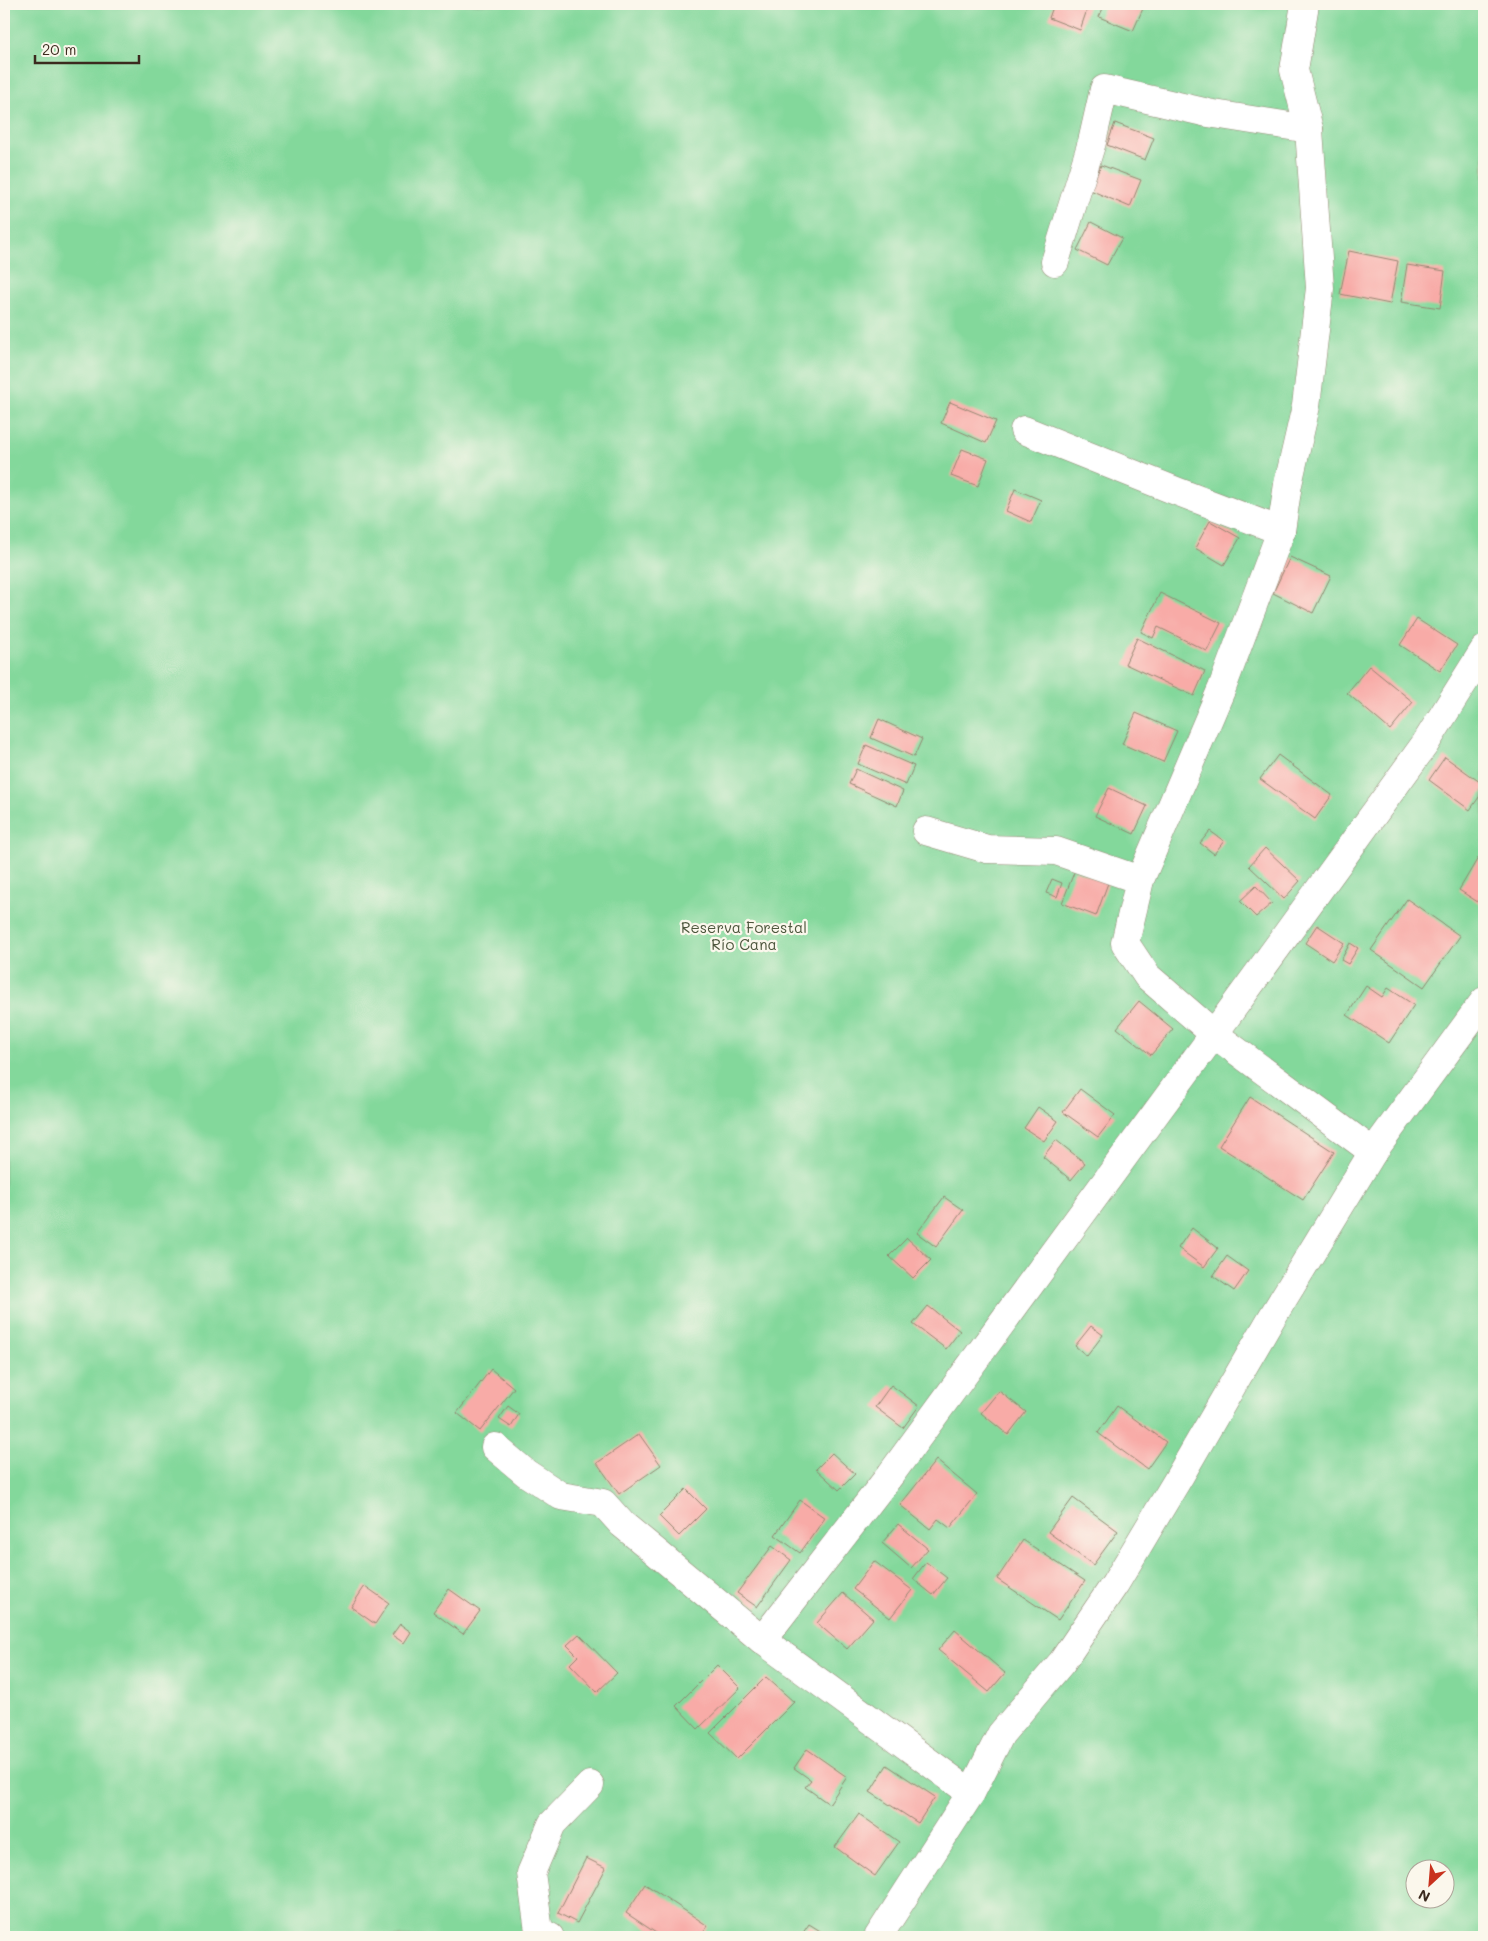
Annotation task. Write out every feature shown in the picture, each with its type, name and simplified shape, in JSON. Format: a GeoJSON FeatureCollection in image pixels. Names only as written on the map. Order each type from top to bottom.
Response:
{"type":"FeatureCollection","features":[{"type":"Feature","properties":{"kind":"street"},"geometry":{"type":"LineString","coordinates":[[1305,4],[1294,70],[1309,129],[1320,288],[1306,406],[1288,484],[1281,531],[1222,688],[1140,880],[1125,944],[1147,976],[1214,1034],[1373,1152]]}},
{"type":"Feature","properties":{"kind":"street"},"geometry":{"type":"LineString","coordinates":[[1055,262],[1092,142],[1104,90],[1208,113],[1309,129]]}},
{"type":"Feature","properties":{"kind":"street"},"geometry":{"type":"LineString","coordinates":[[1024,430],[1281,531]]}},
{"type":"Feature","properties":{"kind":"street"},"geometry":{"type":"LineString","coordinates":[[762,1640],[891,1474],[1214,1034],[1425,744],[1484,650]]}},
{"type":"Feature","properties":{"kind":"street"},"geometry":{"type":"LineString","coordinates":[[926,830],[987,849],[1056,851],[1140,880]]}},
{"type":"Feature","properties":{"kind":"street"},"geometry":{"type":"LineString","coordinates":[[878,1937],[971,1793],[1001,1734],[1062,1662],[1115,1584],[1270,1319],[1373,1152],[1484,1001]]}},
{"type":"Feature","properties":{"kind":"street"},"geometry":{"type":"LineString","coordinates":[[496,1448],[561,1496],[603,1503],[633,1534],[762,1640],[971,1793]]}},
{"type":"Feature","properties":{"kind":"street"},"geometry":{"type":"LineString","coordinates":[[550,1937],[539,1931],[531,1873],[552,1824],[590,1785]]}},
{"type":"Feature","properties":{"kind":"green space","name":"Reserva Forestal Río Cana"},"geometry":{"type":"Polygon","coordinates":[[[4,4],[1484,4],[1484,1937],[4,1937],[4,4]]]}},
{"type":"Feature","properties":{"kind":"building"},"geometry":{"type":"Polygon","coordinates":[[[1054,4],[1089,4],[1080,30],[1049,18],[1054,4]]]}},
{"type":"Feature","properties":{"kind":"building"},"geometry":{"type":"Polygon","coordinates":[[[1105,4],[1145,4],[1133,31],[1099,17],[1105,4]]]}},
{"type":"Feature","properties":{"kind":"building"},"geometry":{"type":"Polygon","coordinates":[[[1115,123],[1154,138],[1145,160],[1107,145],[1115,123]]]}},
{"type":"Feature","properties":{"kind":"building"},"geometry":{"type":"Polygon","coordinates":[[[1101,165],[1141,180],[1130,207],[1090,190],[1101,165]]]}},
{"type":"Feature","properties":{"kind":"building"},"geometry":{"type":"Polygon","coordinates":[[[1091,222],[1122,238],[1107,265],[1077,250],[1091,222]]]}},
{"type":"Feature","properties":{"kind":"building"},"geometry":{"type":"Polygon","coordinates":[[[1349,251],[1398,261],[1390,304],[1340,294],[1349,251]]]}},
{"type":"Feature","properties":{"kind":"building"},"geometry":{"type":"Polygon","coordinates":[[[1407,265],[1445,271],[1440,308],[1401,302],[1407,265]]]}},
{"type":"Feature","properties":{"kind":"building"},"geometry":{"type":"Polygon","coordinates":[[[950,402],[996,421],[986,443],[941,423],[950,402]]]}},
{"type":"Feature","properties":{"kind":"building"},"geometry":{"type":"Polygon","coordinates":[[[962,449],[988,459],[978,486],[951,476],[962,449]]]}},
{"type":"Feature","properties":{"kind":"building"},"geometry":{"type":"Polygon","coordinates":[[[1015,489],[1041,500],[1031,522],[1006,511],[1015,489]]]}},
{"type":"Feature","properties":{"kind":"building"},"geometry":{"type":"Polygon","coordinates":[[[1210,521],[1240,538],[1224,565],[1195,548],[1210,521]]]}},
{"type":"Feature","properties":{"kind":"building"},"geometry":{"type":"Polygon","coordinates":[[[1290,557],[1331,576],[1313,613],[1273,593],[1290,557]]]}},
{"type":"Feature","properties":{"kind":"building"},"geometry":{"type":"Polygon","coordinates":[[[1160,593],[1221,623],[1207,651],[1158,627],[1153,638],[1141,632],[1160,593]]]}},
{"type":"Feature","properties":{"kind":"building"},"geometry":{"type":"Polygon","coordinates":[[[1417,619],[1457,645],[1440,671],[1400,645],[1417,619]]]}},
{"type":"Feature","properties":{"kind":"building"},"geometry":{"type":"Polygon","coordinates":[[[1137,638],[1205,671],[1194,696],[1125,664],[1137,638]]]}},
{"type":"Feature","properties":{"kind":"building"},"geometry":{"type":"Polygon","coordinates":[[[1369,666],[1413,702],[1390,730],[1347,693],[1369,666]]]}},
{"type":"Feature","properties":{"kind":"building"},"geometry":{"type":"Polygon","coordinates":[[[1136,713],[1177,731],[1163,762],[1122,744],[1136,713]]]}},
{"type":"Feature","properties":{"kind":"building"},"geometry":{"type":"Polygon","coordinates":[[[879,719],[922,739],[914,757],[871,738],[879,719]]]}},
{"type":"Feature","properties":{"kind":"building"},"geometry":{"type":"Polygon","coordinates":[[[866,745],[914,766],[906,785],[858,764],[866,745]]]}},
{"type":"Feature","properties":{"kind":"building"},"geometry":{"type":"Polygon","coordinates":[[[1278,755],[1332,795],[1315,819],[1260,779],[1278,755]]]}},
{"type":"Feature","properties":{"kind":"building"},"geometry":{"type":"Polygon","coordinates":[[[1445,757],[1484,785],[1484,790],[1470,810],[1429,780],[1445,757]]]}},
{"type":"Feature","properties":{"kind":"building"},"geometry":{"type":"Polygon","coordinates":[[[856,769],[903,791],[897,806],[849,784],[856,769]]]}},
{"type":"Feature","properties":{"kind":"building"},"geometry":{"type":"Polygon","coordinates":[[[1109,788],[1147,806],[1134,834],[1095,816],[1109,788]]]}},
{"type":"Feature","properties":{"kind":"building"},"geometry":{"type":"Polygon","coordinates":[[[1210,831],[1224,841],[1214,854],[1200,843],[1210,831]]]}},
{"type":"Feature","properties":{"kind":"building"},"geometry":{"type":"Polygon","coordinates":[[[1265,848],[1300,881],[1284,899],[1249,866],[1265,848]]]}},
{"type":"Feature","properties":{"kind":"building"},"geometry":{"type":"Polygon","coordinates":[[[1478,858],[1484,862],[1484,906],[1459,890],[1478,858]]]}},
{"type":"Feature","properties":{"kind":"building"},"geometry":{"type":"Polygon","coordinates":[[[1075,870],[1108,883],[1096,916],[1062,903],[1075,870]]]}},
{"type":"Feature","properties":{"kind":"building"},"geometry":{"type":"Polygon","coordinates":[[[1052,879],[1062,883],[1057,897],[1046,893],[1052,879]]]}},
{"type":"Feature","properties":{"kind":"building"},"geometry":{"type":"Polygon","coordinates":[[[1256,886],[1272,903],[1256,917],[1240,901],[1256,886]]]}},
{"type":"Feature","properties":{"kind":"building"},"geometry":{"type":"Polygon","coordinates":[[[1407,899],[1460,936],[1424,987],[1371,950],[1407,899]]]}},
{"type":"Feature","properties":{"kind":"building"},"geometry":{"type":"Polygon","coordinates":[[[1317,925],[1344,943],[1332,961],[1305,943],[1317,925]]]}},
{"type":"Feature","properties":{"kind":"building"},"geometry":{"type":"Polygon","coordinates":[[[1350,943],[1358,948],[1348,964],[1341,960],[1350,943]]]}},
{"type":"Feature","properties":{"kind":"building"},"geometry":{"type":"Polygon","coordinates":[[[1366,986],[1382,997],[1388,988],[1414,1005],[1389,1043],[1347,1015],[1366,986]]]}},
{"type":"Feature","properties":{"kind":"building"},"geometry":{"type":"Polygon","coordinates":[[[1139,1001],[1173,1029],[1151,1055],[1117,1028],[1139,1001]]]}},
{"type":"Feature","properties":{"kind":"building"},"geometry":{"type":"Polygon","coordinates":[[[1080,1089],[1115,1115],[1098,1137],[1063,1112],[1080,1089]]]}},
{"type":"Feature","properties":{"kind":"building"},"geometry":{"type":"Polygon","coordinates":[[[1250,1097],[1334,1152],[1303,1200],[1219,1146],[1250,1097]]]}},
{"type":"Feature","properties":{"kind":"building"},"geometry":{"type":"Polygon","coordinates":[[[1038,1107],[1058,1121],[1044,1141],[1024,1128],[1038,1107]]]}},
{"type":"Feature","properties":{"kind":"building"},"geometry":{"type":"Polygon","coordinates":[[[1056,1140],[1085,1163],[1071,1180],[1043,1157],[1056,1140]]]}},
{"type":"Feature","properties":{"kind":"building"},"geometry":{"type":"Polygon","coordinates":[[[944,1197],[963,1210],[936,1247],[917,1233],[944,1197]]]}},
{"type":"Feature","properties":{"kind":"building"},"geometry":{"type":"Polygon","coordinates":[[[1192,1228],[1218,1248],[1204,1267],[1178,1248],[1192,1228]]]}},
{"type":"Feature","properties":{"kind":"building"},"geometry":{"type":"Polygon","coordinates":[[[907,1238],[931,1260],[913,1278],[889,1256],[907,1238]]]}},
{"type":"Feature","properties":{"kind":"building"},"geometry":{"type":"Polygon","coordinates":[[[1227,1256],[1248,1271],[1234,1291],[1213,1276],[1227,1256]]]}},
{"type":"Feature","properties":{"kind":"building"},"geometry":{"type":"Polygon","coordinates":[[[928,1306],[960,1331],[946,1349],[913,1324],[928,1306]]]}},
{"type":"Feature","properties":{"kind":"building"},"geometry":{"type":"Polygon","coordinates":[[[1091,1326],[1103,1335],[1087,1356],[1075,1346],[1091,1326]]]}},
{"type":"Feature","properties":{"kind":"building"},"geometry":{"type":"Polygon","coordinates":[[[491,1369],[514,1388],[480,1431],[457,1413],[491,1369]]]}},
{"type":"Feature","properties":{"kind":"building"},"geometry":{"type":"Polygon","coordinates":[[[891,1385],[919,1406],[903,1428],[875,1407],[891,1385]]]}},
{"type":"Feature","properties":{"kind":"building"},"geometry":{"type":"Polygon","coordinates":[[[999,1391],[1026,1412],[1008,1435],[981,1413],[999,1391]]]}},
{"type":"Feature","properties":{"kind":"building"},"geometry":{"type":"Polygon","coordinates":[[[508,1406],[519,1414],[511,1427],[499,1419],[508,1406]]]}},
{"type":"Feature","properties":{"kind":"building"},"geometry":{"type":"Polygon","coordinates":[[[1117,1406],[1166,1442],[1147,1469],[1098,1433],[1117,1406]]]}},
{"type":"Feature","properties":{"kind":"building"},"geometry":{"type":"Polygon","coordinates":[[[639,1434],[661,1465],[619,1494],[597,1463],[639,1434]]]}},
{"type":"Feature","properties":{"kind":"building"},"geometry":{"type":"Polygon","coordinates":[[[832,1453],[855,1474],[839,1490],[816,1469],[832,1453]]]}},
{"type":"Feature","properties":{"kind":"building"},"geometry":{"type":"Polygon","coordinates":[[[936,1460],[977,1494],[950,1528],[938,1519],[930,1529],[900,1505],[936,1460]]]}},
{"type":"Feature","properties":{"kind":"building"},"geometry":{"type":"Polygon","coordinates":[[[686,1489],[706,1509],[679,1536],[659,1516],[686,1489]]]}},
{"type":"Feature","properties":{"kind":"building"},"geometry":{"type":"Polygon","coordinates":[[[1073,1498],[1118,1531],[1093,1565],[1048,1532],[1073,1498]]]}},
{"type":"Feature","properties":{"kind":"building"},"geometry":{"type":"Polygon","coordinates":[[[800,1500],[825,1518],[800,1553],[775,1535],[800,1500]]]}},
{"type":"Feature","properties":{"kind":"building"},"geometry":{"type":"Polygon","coordinates":[[[898,1524],[928,1549],[911,1568],[882,1543],[898,1524]]]}},
{"type":"Feature","properties":{"kind":"building"},"geometry":{"type":"Polygon","coordinates":[[[1023,1540],[1085,1581],[1058,1620],[997,1579],[1023,1540]]]}},
{"type":"Feature","properties":{"kind":"building"},"geometry":{"type":"Polygon","coordinates":[[[772,1546],[791,1560],[757,1607],[737,1593],[772,1546]]]}},
{"type":"Feature","properties":{"kind":"building"},"geometry":{"type":"Polygon","coordinates":[[[874,1561],[912,1590],[890,1618],[853,1589],[874,1561]]]}},
{"type":"Feature","properties":{"kind":"building"},"geometry":{"type":"Polygon","coordinates":[[[926,1562],[947,1578],[933,1595],[913,1579],[926,1562]]]}},
{"type":"Feature","properties":{"kind":"building"},"geometry":{"type":"Polygon","coordinates":[[[365,1586],[389,1603],[375,1624],[351,1607],[365,1586]]]}},
{"type":"Feature","properties":{"kind":"building"},"geometry":{"type":"Polygon","coordinates":[[[449,1589],[480,1611],[463,1634],[433,1612],[449,1589]]]}},
{"type":"Feature","properties":{"kind":"building"},"geometry":{"type":"Polygon","coordinates":[[[843,1593],[873,1619],[847,1649],[817,1623],[843,1593]]]}},
{"type":"Feature","properties":{"kind":"building"},"geometry":{"type":"Polygon","coordinates":[[[400,1624],[411,1632],[404,1643],[392,1635],[400,1624]]]}},
{"type":"Feature","properties":{"kind":"building"},"geometry":{"type":"Polygon","coordinates":[[[955,1630],[1005,1673],[989,1692],[938,1650],[955,1630]]]}},
{"type":"Feature","properties":{"kind":"building"},"geometry":{"type":"Polygon","coordinates":[[[579,1634],[617,1673],[597,1692],[570,1664],[578,1656],[567,1645],[579,1634]]]}},
{"type":"Feature","properties":{"kind":"building"},"geometry":{"type":"Polygon","coordinates":[[[717,1665],[740,1688],[698,1729],[676,1706],[717,1665]]]}},
{"type":"Feature","properties":{"kind":"building"},"geometry":{"type":"Polygon","coordinates":[[[766,1677],[794,1702],[737,1759],[710,1733],[766,1677]]]}},
{"type":"Feature","properties":{"kind":"building"},"geometry":{"type":"Polygon","coordinates":[[[807,1749],[847,1777],[829,1804],[805,1787],[811,1780],[794,1768],[807,1749]]]}},
{"type":"Feature","properties":{"kind":"building"},"geometry":{"type":"Polygon","coordinates":[[[887,1765],[935,1797],[918,1823],[870,1792],[887,1765]]]}},
{"type":"Feature","properties":{"kind":"building"},"geometry":{"type":"Polygon","coordinates":[[[859,1814],[899,1842],[875,1876],[835,1847],[859,1814]]]}},
{"type":"Feature","properties":{"kind":"building"},"geometry":{"type":"Polygon","coordinates":[[[586,1858],[606,1868],[577,1923],[558,1913],[586,1858]]]}},
{"type":"Feature","properties":{"kind":"building"},"geometry":{"type":"Polygon","coordinates":[[[645,1884],[708,1926],[700,1937],[662,1937],[626,1913],[645,1884]]]}},
{"type":"Feature","properties":{"kind":"building"},"geometry":{"type":"Polygon","coordinates":[[[809,1924],[830,1937],[800,1937],[809,1924]]]}}]}
